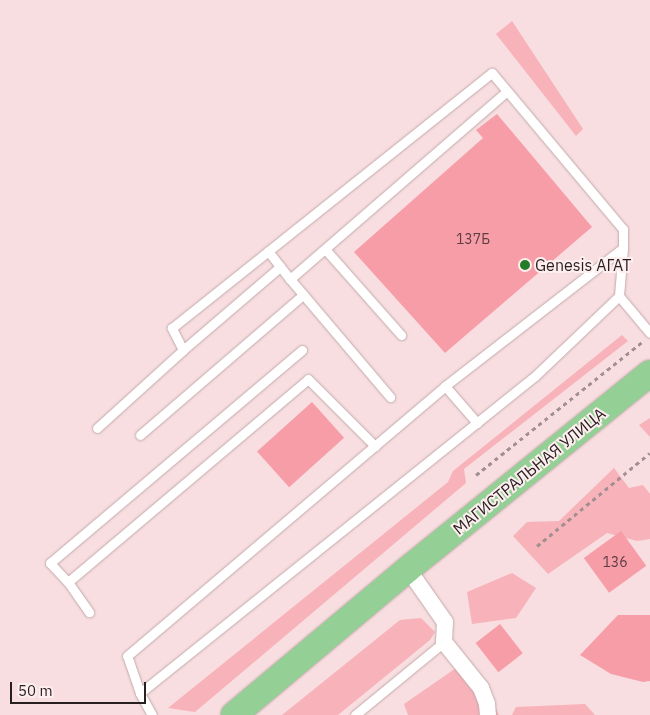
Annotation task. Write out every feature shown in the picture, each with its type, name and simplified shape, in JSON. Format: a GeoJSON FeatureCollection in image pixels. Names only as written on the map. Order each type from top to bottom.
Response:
{"type":"FeatureCollection","features":[{"type":"Feature","properties":{"kind":"main road","name":"МАГИСТРАЛЬНАЯ УЛИЦА"},"geometry":{"type":"LineString","coordinates":[[234,715],[408,569],[650,373]]}},
{"type":"Feature","properties":{"kind":"street"},"geometry":{"type":"LineString","coordinates":[[408,569],[445,622],[444,642],[480,688],[487,704],[488,715]]}},
{"type":"Feature","properties":{"kind":"lane"},"geometry":{"type":"LineString","coordinates":[[140,693],[535,376],[619,296],[623,230],[492,73],[172,328],[183,350]]}},
{"type":"Feature","properties":{"kind":"lane"},"geometry":{"type":"LineString","coordinates":[[290,279],[507,91]]}},
{"type":"Feature","properties":{"kind":"lane"},"geometry":{"type":"LineString","coordinates":[[152,715],[140,693],[127,656],[445,386],[623,248]]}},
{"type":"Feature","properties":{"kind":"lane"},"geometry":{"type":"LineString","coordinates":[[325,249],[401,335]]}},
{"type":"Feature","properties":{"kind":"lane"},"geometry":{"type":"LineString","coordinates":[[268,252],[390,397]]}},
{"type":"Feature","properties":{"kind":"lane"},"geometry":{"type":"LineString","coordinates":[[96,428],[280,267]]}},
{"type":"Feature","properties":{"kind":"lane"},"geometry":{"type":"LineString","coordinates":[[140,434],[303,295]]}},
{"type":"Feature","properties":{"kind":"lane"},"geometry":{"type":"LineString","coordinates":[[619,296],[650,334]]}},
{"type":"Feature","properties":{"kind":"lane"},"geometry":{"type":"LineString","coordinates":[[89,612],[68,582],[50,562],[302,350]]}},
{"type":"Feature","properties":{"kind":"lane"},"geometry":{"type":"LineString","coordinates":[[68,582],[308,379],[375,446]]}},
{"type":"Feature","properties":{"kind":"lane"},"geometry":{"type":"LineString","coordinates":[[445,386],[477,423]]}},
{"type":"Feature","properties":{"kind":"lane"},"geometry":{"type":"LineString","coordinates":[[355,715],[444,642]]}},
{"type":"Feature","properties":{"kind":"path"},"geometry":{"type":"LineString","coordinates":[[476,475],[642,341]]}},
{"type":"Feature","properties":{"kind":"path"},"geometry":{"type":"LineString","coordinates":[[537,546],[650,454]]}},
{"type":"Feature","properties":{"kind":"shaded area"},"geometry":{"type":"Polygon","coordinates":[[[512,21],[583,129],[576,136],[496,34],[512,21]]]}},
{"type":"Feature","properties":{"kind":"shaded area"},"geometry":{"type":"Polygon","coordinates":[[[622,335],[628,341],[464,469],[466,483],[195,712],[168,708],[448,482],[453,471],[622,335]]]}},
{"type":"Feature","properties":{"kind":"shaded area"},"geometry":{"type":"Polygon","coordinates":[[[650,418],[650,437],[639,425],[650,418]]]}},
{"type":"Feature","properties":{"kind":"shaded area"},"geometry":{"type":"Polygon","coordinates":[[[614,468],[629,488],[643,485],[650,494],[650,539],[637,541],[607,533],[548,574],[513,536],[527,522],[559,521],[614,468]]]}},
{"type":"Feature","properties":{"kind":"shaded area"},"geometry":{"type":"Polygon","coordinates":[[[512,573],[536,588],[516,618],[472,624],[467,592],[512,573]]]}},
{"type":"Feature","properties":{"kind":"shaded area"},"geometry":{"type":"Polygon","coordinates":[[[421,618],[435,632],[430,640],[338,715],[282,715],[400,620],[421,618]]]}},
{"type":"Feature","properties":{"kind":"shaded area"},"geometry":{"type":"Polygon","coordinates":[[[459,666],[483,682],[499,715],[408,715],[404,704],[459,666]]]}},
{"type":"Feature","properties":{"kind":"shaded area"},"geometry":{"type":"Polygon","coordinates":[[[585,704],[595,715],[512,715],[516,707],[585,704]]]}},
{"type":"Feature","properties":{"kind":"building"},"geometry":{"type":"Polygon","coordinates":[[[497,114],[592,227],[445,353],[354,252],[483,138],[476,130],[497,114]]]}},
{"type":"Feature","properties":{"kind":"building"},"geometry":{"type":"Polygon","coordinates":[[[312,402],[344,438],[289,487],[257,452],[312,402]]]}},
{"type":"Feature","properties":{"kind":"building"},"geometry":{"type":"Polygon","coordinates":[[[621,531],[646,566],[609,593],[584,558],[621,531]]]}},
{"type":"Feature","properties":{"kind":"building"},"geometry":{"type":"Polygon","coordinates":[[[618,615],[650,615],[650,681],[643,682],[611,674],[580,655],[618,615]]]}},
{"type":"Feature","properties":{"kind":"building"},"geometry":{"type":"Polygon","coordinates":[[[500,624],[523,653],[498,672],[476,643],[500,624]]]}},
{"type":"Feature","properties":{"kind":"place","name":"Genesis АГАТ"},"geometry":{"type":"Point","coordinates":[525,265]}}]}
